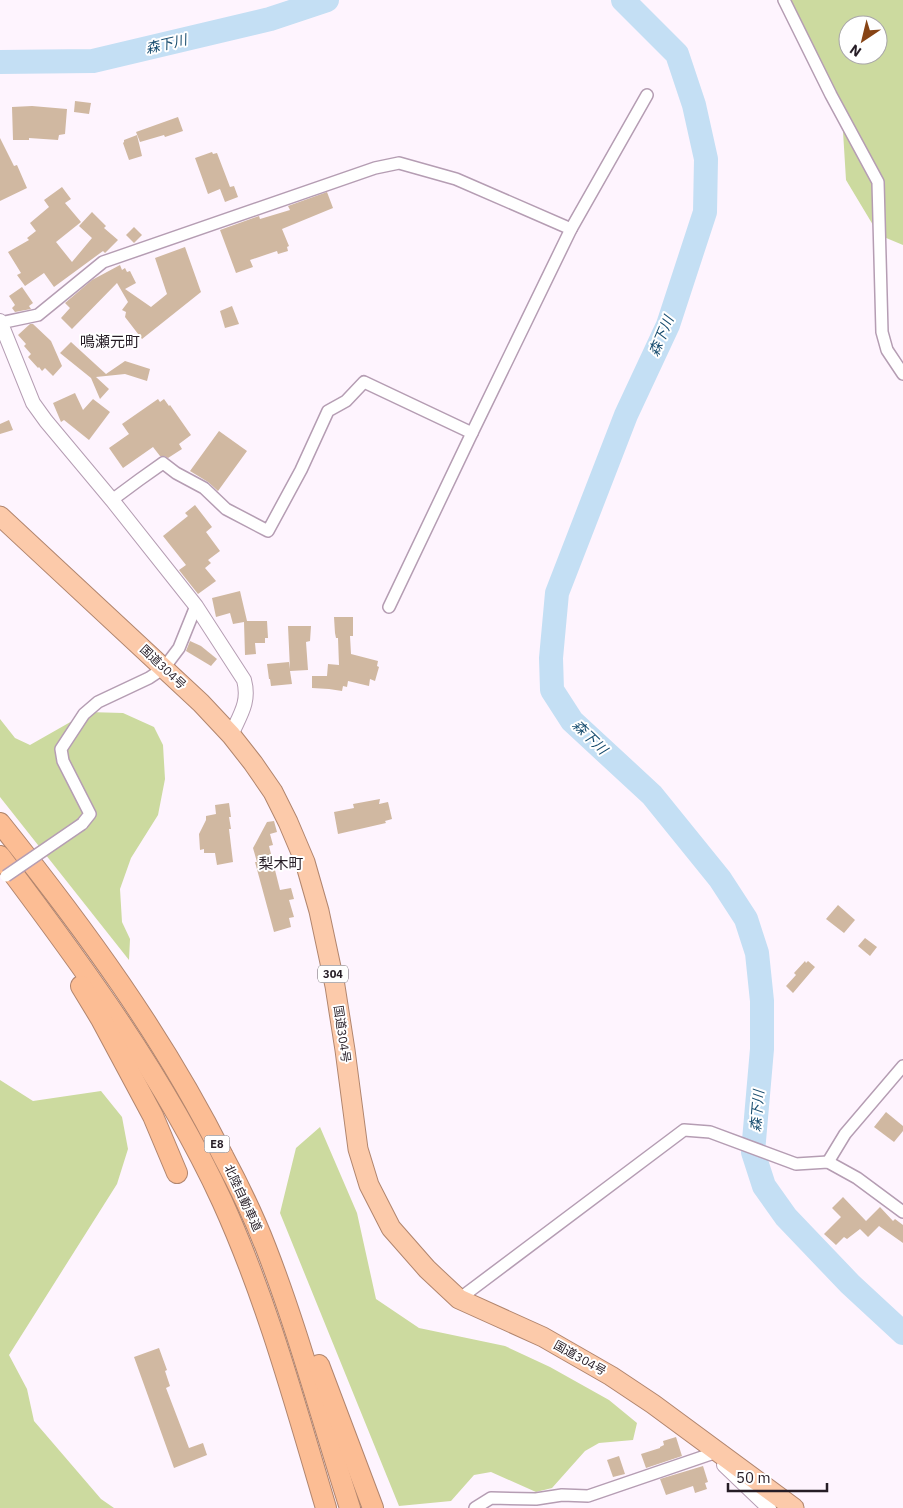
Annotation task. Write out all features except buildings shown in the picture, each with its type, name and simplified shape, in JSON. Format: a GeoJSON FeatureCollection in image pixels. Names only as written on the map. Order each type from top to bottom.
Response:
{"type":"FeatureCollection","features":[{"type":"Feature","properties":{"kind":"highway","name":"国道304号"},"geometry":{"type":"LineString","coordinates":[[0,516],[201,703],[231,735],[273,792],[305,862],[319,911],[335,986],[358,1149],[369,1185],[391,1228],[427,1270],[459,1299],[543,1337],[611,1376],[654,1404]]}},
{"type":"Feature","properties":{"kind":"highway","name":"北陸自動車道"},"geometry":{"type":"LineString","coordinates":[[0,823],[89,938],[134,1002],[176,1068],[237,1182],[266,1247],[305,1359],[350,1508]]}},
{"type":"Feature","properties":{"kind":"highway","name":"北陸自動車道"},"geometry":{"type":"LineString","coordinates":[[0,856],[72,952],[122,1024],[158,1081],[222,1201],[268,1320],[326,1508]]}},
{"type":"Feature","properties":{"kind":"highway"},"geometry":{"type":"LineString","coordinates":[[2,874],[36,915],[101,1019],[153,1116],[177,1173]]}},
{"type":"Feature","properties":{"kind":"highway"},"geometry":{"type":"LineString","coordinates":[[266,1247],[318,1362],[374,1508]]}},
{"type":"Feature","properties":{"kind":"highway","name":"304"},"geometry":{"type":"LineString","coordinates":[[654,1404],[794,1508]]}},
{"type":"Feature","properties":{"kind":"street"},"geometry":{"type":"LineString","coordinates":[[784,0],[878,182],[882,332],[887,350],[903,374]]}},
{"type":"Feature","properties":{"kind":"street"},"geometry":{"type":"LineString","coordinates":[[389,607],[572,229],[648,95]]}},
{"type":"Feature","properties":{"kind":"street"},"geometry":{"type":"LineString","coordinates":[[231,735],[246,703],[247,690],[244,680],[196,606],[112,500],[46,421],[33,402],[0,323],[38,315],[103,262],[375,168],[398,164],[456,179],[572,229]]}},
{"type":"Feature","properties":{"kind":"street"},"geometry":{"type":"LineString","coordinates":[[112,500],[163,463],[176,473],[204,488],[226,509],[268,530],[301,470],[328,411],[346,400],[364,382],[472,433]]}},
{"type":"Feature","properties":{"kind":"street"},"geometry":{"type":"LineString","coordinates":[[2,874],[82,824],[90,814],[62,761],[61,748],[84,714],[98,702],[149,678],[164,668],[179,648],[196,606]]}},
{"type":"Feature","properties":{"kind":"street"},"geometry":{"type":"LineString","coordinates":[[828,1162],[845,1134],[903,1066]]}},
{"type":"Feature","properties":{"kind":"street"},"geometry":{"type":"LineString","coordinates":[[459,1299],[684,1130],[710,1132],[796,1164],[828,1162],[857,1178],[903,1212]]}},
{"type":"Feature","properties":{"kind":"street"},"geometry":{"type":"LineString","coordinates":[[654,1404],[769,1508]]}},
{"type":"Feature","properties":{"kind":"street"},"geometry":{"type":"LineString","coordinates":[[475,1508],[491,1498],[536,1499],[562,1495],[588,1496],[711,1454]]}},
{"type":"Feature","properties":{"kind":"green space"},"geometry":{"type":"Polygon","coordinates":[[[787,0],[903,0],[903,245],[879,235],[846,180],[842,115],[787,0]]]}},
{"type":"Feature","properties":{"kind":"green space"},"geometry":{"type":"Polygon","coordinates":[[[88,712],[123,713],[154,727],[163,745],[165,779],[158,815],[131,858],[120,889],[122,922],[130,939],[129,960],[0,797],[0,719],[15,738],[30,745],[88,712]]]}},
{"type":"Feature","properties":{"kind":"green space"},"geometry":{"type":"Polygon","coordinates":[[[0,1080],[33,1101],[101,1091],[122,1117],[128,1149],[117,1184],[9,1355],[27,1389],[34,1421],[101,1499],[114,1508],[0,1508],[0,1080]]]}},
{"type":"Feature","properties":{"kind":"green space"},"geometry":{"type":"Polygon","coordinates":[[[320,1127],[357,1213],[376,1299],[419,1328],[505,1346],[550,1367],[609,1400],[637,1423],[633,1440],[599,1443],[585,1451],[552,1488],[536,1492],[491,1472],[474,1475],[451,1501],[399,1506],[280,1213],[296,1148],[320,1127]]]}},
{"type":"Feature","properties":{"kind":"waterway","name":"森下川"},"geometry":{"type":"LineString","coordinates":[[0,62],[93,61],[270,19],[327,0]]}},
{"type":"Feature","properties":{"kind":"waterway","name":"森下川"},"geometry":{"type":"LineString","coordinates":[[623,0],[677,54],[694,105],[706,159],[705,212],[668,325],[626,415],[557,593],[551,658],[552,690],[572,721],[652,795],[720,879],[746,919],[757,953],[762,1001],[762,1049],[753,1152],[764,1186],[786,1217],[850,1284],[903,1333]]}},
{"type":"Feature","properties":{"kind":"district","name":"鳴瀬元町"},"geometry":{"type":"Point","coordinates":[110,342]}},
{"type":"Feature","properties":{"kind":"district","name":"梨木町"},"geometry":{"type":"Point","coordinates":[281,864]}}]}
